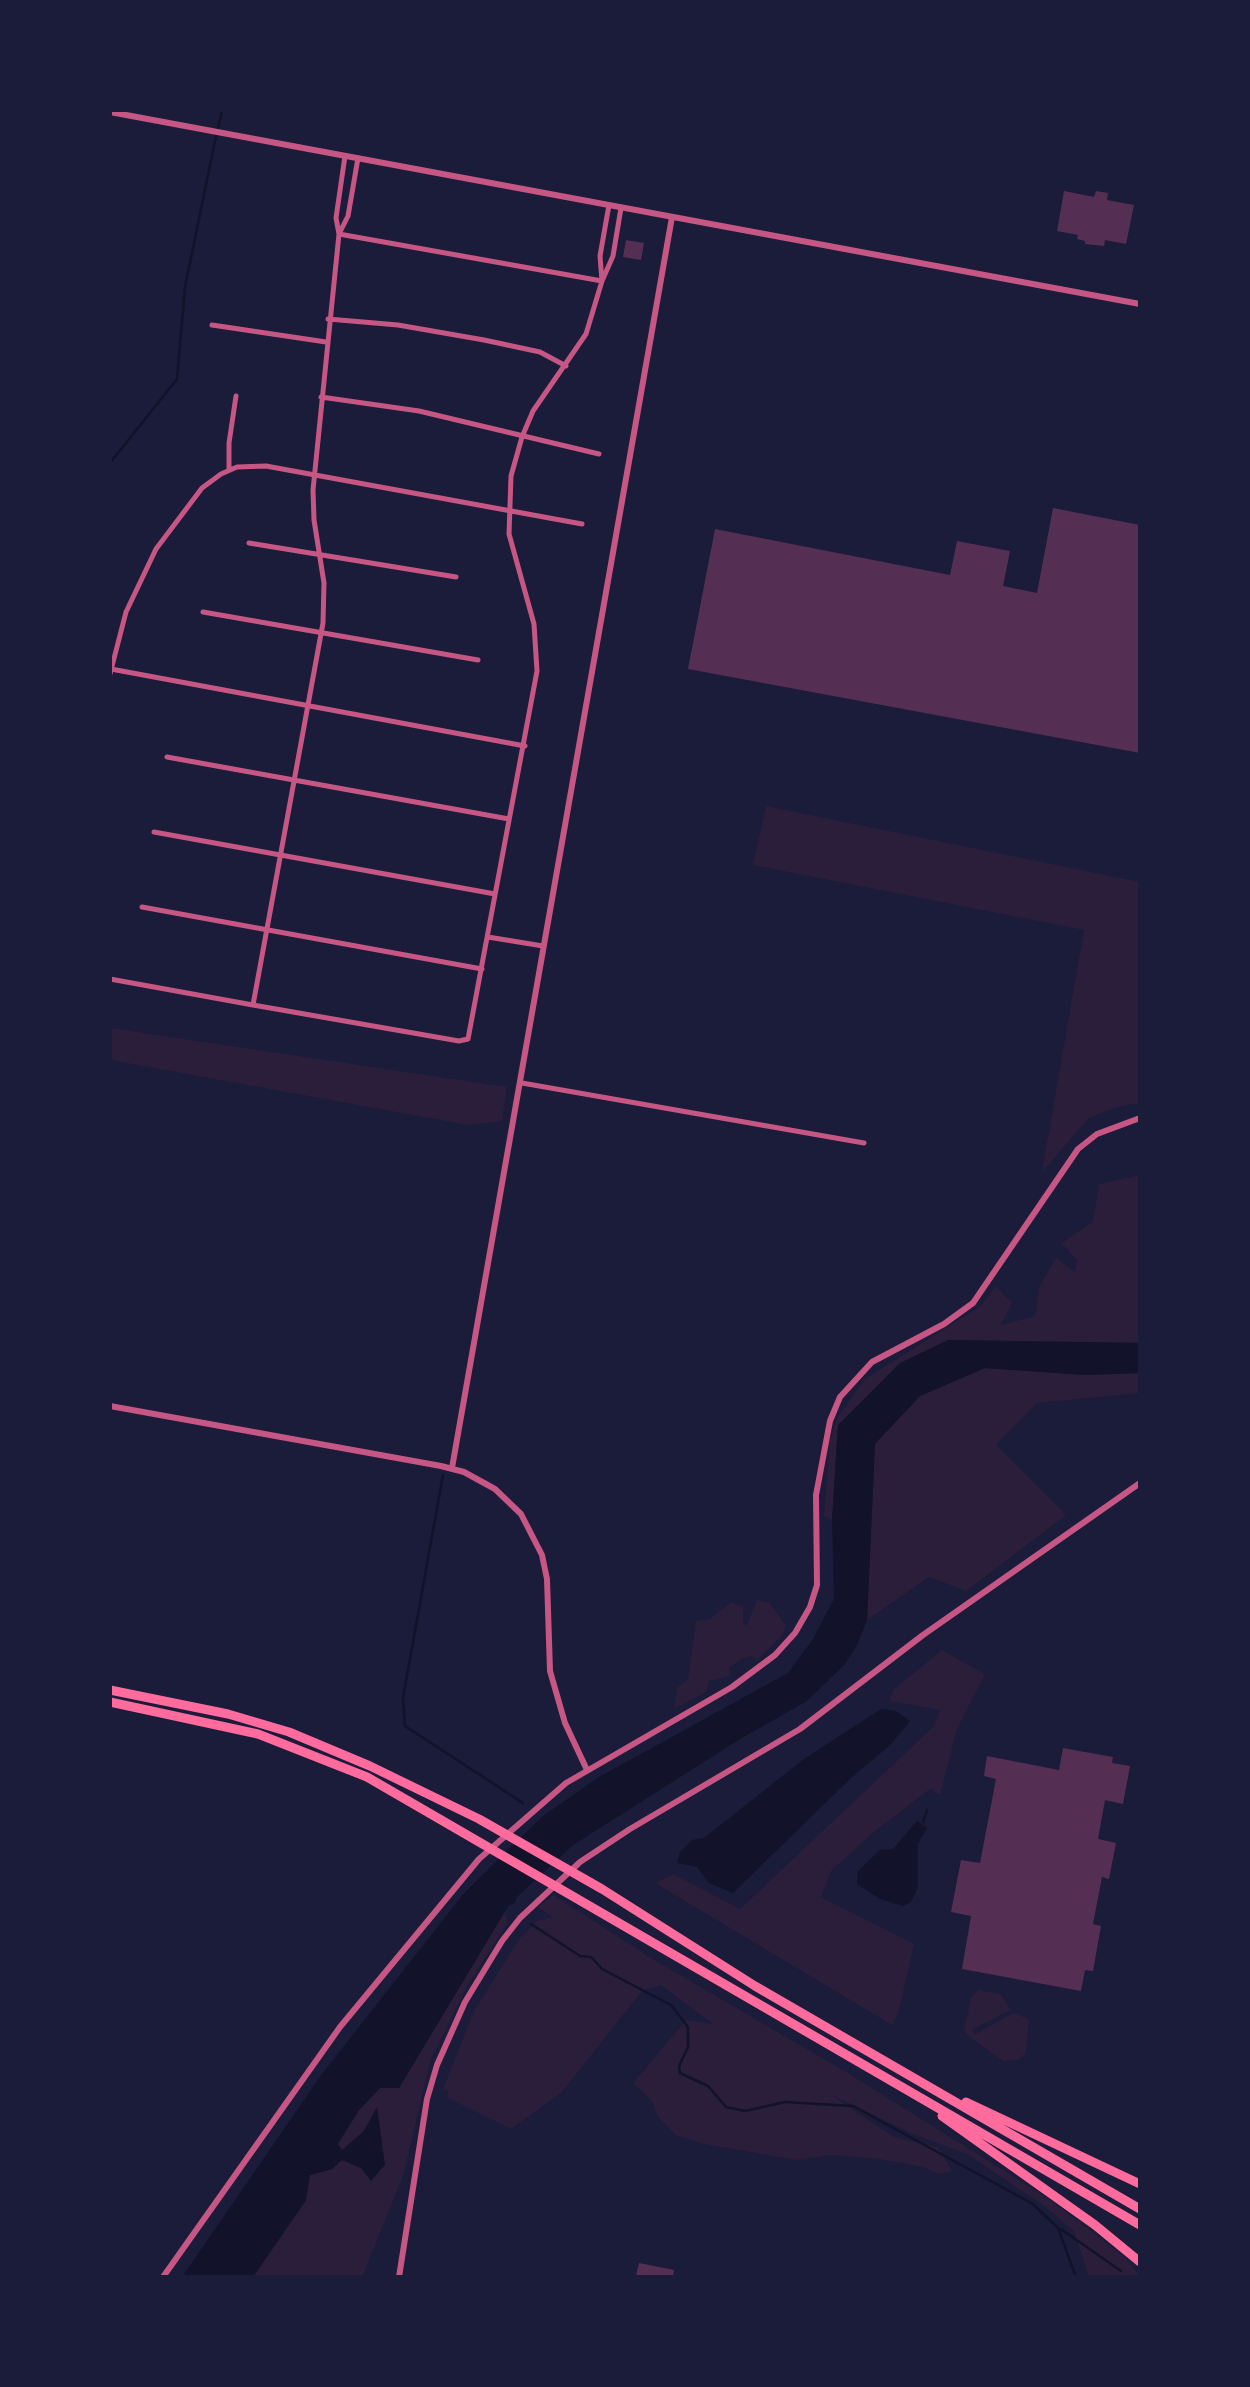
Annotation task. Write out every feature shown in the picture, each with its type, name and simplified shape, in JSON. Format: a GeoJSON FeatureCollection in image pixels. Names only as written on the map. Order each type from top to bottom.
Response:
{"type":"FeatureCollection","features":[{"type":"Feature","properties":{"kind":"highway"},"geometry":{"type":"LineString","coordinates":[[110,1690],[228,1714],[289,1732],[479,1819],[602,1889],[755,1986],[1140,2210]]}},
{"type":"Feature","properties":{"kind":"highway"},"geometry":{"type":"LineString","coordinates":[[110,1702],[229,1726],[286,1743],[367,1777],[1140,2225]]}},
{"type":"Feature","properties":{"kind":"highway"},"geometry":{"type":"LineString","coordinates":[[874,2070],[1095,2224],[1140,2262]]}},
{"type":"Feature","properties":{"kind":"highway"},"geometry":{"type":"LineString","coordinates":[[918,2081],[1140,2184]]}},
{"type":"Feature","properties":{"kind":"street"},"geometry":{"type":"LineString","coordinates":[[110,112],[1140,304]]}},
{"type":"Feature","properties":{"kind":"street"},"geometry":{"type":"LineString","coordinates":[[253,1004],[322,632],[325,594],[314,520],[314,475],[339,234],[336,218],[346,156]]}},
{"type":"Feature","properties":{"kind":"street"},"geometry":{"type":"LineString","coordinates":[[339,234],[348,216],[358,158]]}},
{"type":"Feature","properties":{"kind":"street"},"geometry":{"type":"LineString","coordinates":[[602,281],[600,256],[609,205]]}},
{"type":"Feature","properties":{"kind":"street"},"geometry":{"type":"LineString","coordinates":[[110,978],[459,1041],[468,1039],[536,688],[532,612],[512,552],[508,511],[511,476],[533,411],[586,334],[613,256],[622,208]]}},
{"type":"Feature","properties":{"kind":"street"},"geometry":{"type":"LineString","coordinates":[[452,1468],[672,217]]}},
{"type":"Feature","properties":{"kind":"street"},"geometry":{"type":"LineString","coordinates":[[339,234],[602,281]]}},
{"type":"Feature","properties":{"kind":"street"},"geometry":{"type":"LineString","coordinates":[[328,319],[398,325],[510,345],[540,352],[566,366]]}},
{"type":"Feature","properties":{"kind":"street"},"geometry":{"type":"LineString","coordinates":[[212,325],[326,342]]}},
{"type":"Feature","properties":{"kind":"street"},"geometry":{"type":"LineString","coordinates":[[230,470],[228,442],[236,396]]}},
{"type":"Feature","properties":{"kind":"street"},"geometry":{"type":"LineString","coordinates":[[321,396],[419,411],[600,454]]}},
{"type":"Feature","properties":{"kind":"street"},"geometry":{"type":"LineString","coordinates":[[525,746],[110,672],[129,604],[156,548],[202,488],[230,470],[254,465],[582,524]]}},
{"type":"Feature","properties":{"kind":"street"},"geometry":{"type":"LineString","coordinates":[[249,543],[456,577]]}},
{"type":"Feature","properties":{"kind":"street"},"geometry":{"type":"LineString","coordinates":[[203,612],[478,660]]}},
{"type":"Feature","properties":{"kind":"street"},"geometry":{"type":"LineString","coordinates":[[167,757],[509,819]]}},
{"type":"Feature","properties":{"kind":"street"},"geometry":{"type":"LineString","coordinates":[[154,832],[495,894]]}},
{"type":"Feature","properties":{"kind":"street"},"geometry":{"type":"LineString","coordinates":[[142,907],[482,969]]}},
{"type":"Feature","properties":{"kind":"street"},"geometry":{"type":"LineString","coordinates":[[488,937],[546,947]]}},
{"type":"Feature","properties":{"kind":"street"},"geometry":{"type":"LineString","coordinates":[[522,1083],[864,1143]]}},
{"type":"Feature","properties":{"kind":"street"},"geometry":{"type":"LineString","coordinates":[[162,2277],[340,2027],[462,1876],[543,1801],[587,1770],[756,1670],[784,1646],[803,1621],[816,1584],[816,1506],[824,1444],[834,1410],[851,1382],[882,1356],[944,1324],[972,1304],[1078,1149],[1096,1134],[1140,1118]]}},
{"type":"Feature","properties":{"kind":"street"},"geometry":{"type":"LineString","coordinates":[[110,1406],[452,1468],[504,1496],[528,1523],[538,1544],[547,1579],[550,1671],[565,1723],[587,1770]]}},
{"type":"Feature","properties":{"kind":"street"},"geometry":{"type":"LineString","coordinates":[[399,2277],[432,2082],[452,2028],[493,1955],[520,1918],[580,1862],[630,1828],[800,1729],[923,1634],[1140,1483]]}},
{"type":"Feature","properties":{"kind":"shaded area"},"geometry":{"type":"Polygon","coordinates":[[[766,806],[1140,882],[1140,1103],[1089,1118],[1042,1172],[1084,930],[753,865],[766,806]]]}},
{"type":"Feature","properties":{"kind":"shaded area"},"geometry":{"type":"Polygon","coordinates":[[[110,1028],[507,1087],[502,1121],[468,1125],[110,1060],[110,1028]]]}},
{"type":"Feature","properties":{"kind":"shaded area"},"geometry":{"type":"Polygon","coordinates":[[[1140,1175],[1140,1343],[948,1340],[838,1425],[832,1520],[824,1516],[830,1441],[837,1418],[865,1379],[981,1306],[996,1286],[1012,1303],[1001,1325],[1035,1316],[1039,1287],[1056,1258],[1075,1272],[1077,1260],[1061,1243],[1093,1222],[1099,1184],[1140,1175]]]}},
{"type":"Feature","properties":{"kind":"shaded area"},"geometry":{"type":"Polygon","coordinates":[[[948,1340],[1140,1343],[1140,1373],[1086,1375],[985,1368],[920,1396],[875,1444],[867,1620],[845,1664],[807,1701],[573,1845],[509,1905],[399,2088],[380,2088],[359,2110],[338,2144],[342,2150],[364,2131],[377,2107],[385,2165],[371,2181],[361,2168],[342,2160],[332,2169],[310,2175],[306,2200],[253,2277],[182,2277],[322,2074],[465,1892],[543,1816],[599,1777],[788,1673],[813,1639],[834,1599],[832,1520],[838,1425],[900,1363],[948,1340]]]}},
{"type":"Feature","properties":{"kind":"shaded area"},"geometry":{"type":"Polygon","coordinates":[[[985,1368],[1086,1375],[1140,1373],[1140,1393],[1037,1403],[996,1445],[1066,1515],[966,1591],[929,1577],[867,1620],[875,1443],[920,1396],[985,1368]]]}},
{"type":"Feature","properties":{"kind":"shaded area"},"geometry":{"type":"Polygon","coordinates":[[[757,1600],[770,1603],[786,1626],[781,1637],[757,1660],[752,1656],[741,1659],[729,1668],[731,1676],[709,1681],[707,1691],[674,1709],[677,1688],[688,1679],[696,1621],[710,1619],[731,1602],[743,1607],[743,1624],[747,1625],[757,1600]]]}},
{"type":"Feature","properties":{"kind":"shaded area"},"geometry":{"type":"Polygon","coordinates":[[[942,1650],[985,1674],[957,1729],[940,1795],[930,1789],[875,1831],[831,1871],[821,1897],[914,1944],[892,2025],[655,1883],[673,1874],[740,1909],[933,1727],[940,1710],[889,1701],[893,1690],[942,1650]]]}},
{"type":"Feature","properties":{"kind":"shaded area"},"geometry":{"type":"Polygon","coordinates":[[[881,1709],[896,1711],[910,1721],[890,1745],[733,1893],[709,1883],[697,1867],[677,1863],[680,1852],[692,1840],[704,1838],[804,1759],[881,1709]]]}},
{"type":"Feature","properties":{"kind":"shaded area"},"geometry":{"type":"Polygon","coordinates":[[[917,1821],[927,1828],[918,1844],[918,1887],[911,1902],[903,1906],[880,1899],[857,1884],[858,1871],[880,1850],[893,1849],[917,1821]]]}},
{"type":"Feature","properties":{"kind":"shaded area"},"geometry":{"type":"Polygon","coordinates":[[[553,1895],[1046,2197],[1125,2257],[1140,2277],[1089,2277],[1074,2231],[1043,2205],[967,2154],[913,2134],[830,2094],[894,2137],[938,2147],[952,2171],[938,2174],[923,2167],[879,2159],[831,2155],[796,2160],[699,2143],[676,2135],[658,2117],[652,2101],[633,2083],[686,2020],[713,2024],[661,1985],[642,1991],[562,2092],[511,2129],[448,2098],[448,2091],[443,2089],[474,2011],[519,1939],[537,1921],[553,1917],[538,1907],[553,1895]]]}},
{"type":"Feature","properties":{"kind":"shaded area"},"geometry":{"type":"Polygon","coordinates":[[[504,1912],[508,1922],[468,1985],[431,2059],[403,2176],[362,2277],[253,2277],[306,2200],[309,2175],[332,2169],[342,2160],[361,2168],[377,2108],[364,2131],[342,2151],[337,2144],[359,2110],[380,2088],[399,2088],[504,1912]]]}},
{"type":"Feature","properties":{"kind":"shaded area"},"geometry":{"type":"Polygon","coordinates":[[[978,1990],[1001,1994],[1010,2010],[972,2030],[974,2035],[1013,2013],[1029,2019],[1026,2052],[1019,2060],[1003,2061],[967,2035],[964,2029],[971,1998],[978,1990]]]}},
{"type":"Feature","properties":{"kind":"building"},"geometry":{"type":"Polygon","coordinates":[[[1064,191],[1094,197],[1096,191],[1108,193],[1107,200],[1134,205],[1126,244],[1105,240],[1104,246],[1085,244],[1077,239],[1078,235],[1057,231],[1064,191]]]}},
{"type":"Feature","properties":{"kind":"building"},"geometry":{"type":"Polygon","coordinates":[[[626,240],[644,243],[641,260],[623,257],[626,240]]]}},
{"type":"Feature","properties":{"kind":"building"},"geometry":{"type":"Polygon","coordinates":[[[1053,508],[1140,525],[1140,753],[688,669],[715,529],[950,575],[957,541],[1010,551],[1003,586],[1037,593],[1053,508]]]}},
{"type":"Feature","properties":{"kind":"building"},"geometry":{"type":"Polygon","coordinates":[[[1063,1748],[1113,1757],[1112,1763],[1130,1766],[1123,1804],[1105,1800],[1098,1839],[1116,1843],[1109,1879],[1102,1877],[1093,1924],[1101,1926],[1093,1971],[1085,1970],[1081,1991],[962,1969],[971,1916],[951,1912],[961,1860],[980,1863],[996,1779],[984,1776],[987,1756],[1059,1770],[1063,1748]]]}},
{"type":"Feature","properties":{"kind":"building"},"geometry":{"type":"Polygon","coordinates":[[[639,2263],[674,2270],[673,2277],[636,2276],[639,2263]]]}},
{"type":"Feature","properties":{"kind":"waterway"},"geometry":{"type":"LineString","coordinates":[[218,128],[222,110]]}},
{"type":"Feature","properties":{"kind":"waterway"},"geometry":{"type":"LineString","coordinates":[[110,463],[177,379],[185,287],[216,136]]}},
{"type":"Feature","properties":{"kind":"waterway"},"geometry":{"type":"LineString","coordinates":[[443,1475],[403,1698],[405,1726],[523,1803]]}},
{"type":"Feature","properties":{"kind":"waterway"},"geometry":{"type":"LineString","coordinates":[[923,1822],[927,1810]]}},
{"type":"Feature","properties":{"kind":"waterway"},"geometry":{"type":"LineString","coordinates":[[531,1924],[580,1956],[591,1957],[602,1969],[671,2005],[688,2027],[688,2047],[679,2066],[680,2073],[708,2086],[726,2107],[745,2111],[785,2102],[853,2106],[1033,2204],[1058,2228],[1076,2277]]}},
{"type":"Feature","properties":{"kind":"waterway"},"geometry":{"type":"LineString","coordinates":[[1061,2229],[1121,2271]]}}]}
